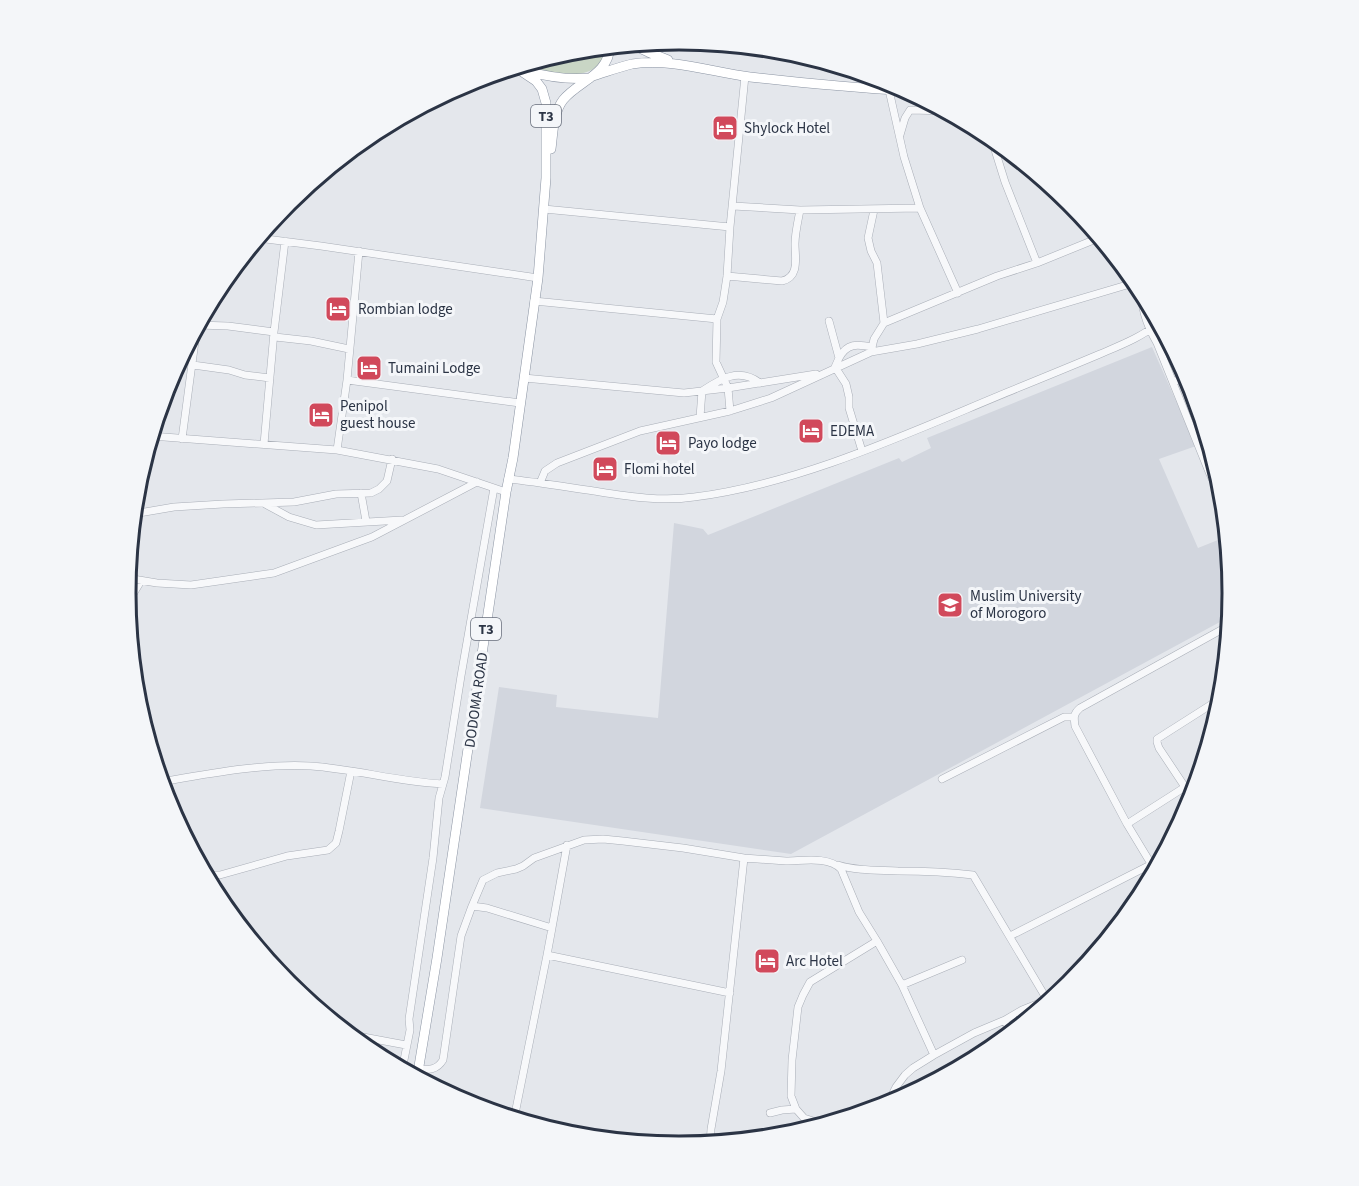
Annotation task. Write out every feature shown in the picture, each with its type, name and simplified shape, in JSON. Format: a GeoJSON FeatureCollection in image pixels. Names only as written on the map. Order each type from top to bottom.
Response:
{"type":"FeatureCollection","features":[{"type":"Feature","properties":{"kind":"highway"},"geometry":{"type":"LineString","coordinates":[[646,51],[678,64]]}},
{"type":"Feature","properties":{"kind":"highway"},"geometry":{"type":"LineString","coordinates":[[591,77],[606,62],[609,54]]}},
{"type":"Feature","properties":{"kind":"highway"},"geometry":{"type":"LineString","coordinates":[[528,71],[550,78],[574,79],[591,77],[631,64],[678,64],[745,76],[883,89]]}},
{"type":"Feature","properties":{"kind":"highway","name":"DODOMA ROAD"},"geometry":{"type":"LineString","coordinates":[[418,1069],[471,738],[538,278],[546,178],[546,103],[542,89],[536,81],[523,73]]}},
{"type":"Feature","properties":{"kind":"highway","name":"DODOMA ROAD"},"geometry":{"type":"LineString","coordinates":[[546,178],[557,112],[563,100],[591,77]]}},
{"type":"Feature","properties":{"kind":"street"},"geometry":{"type":"LineString","coordinates":[[730,411],[728,388],[716,362],[717,319],[723,302],[727,276],[745,76]]}},
{"type":"Feature","properties":{"kind":"street"},"geometry":{"type":"LineString","coordinates":[[890,92],[904,157],[921,208],[958,293]]}},
{"type":"Feature","properties":{"kind":"street"},"geometry":{"type":"LineString","coordinates":[[900,135],[910,110],[929,110]]}},
{"type":"Feature","properties":{"kind":"street"},"geometry":{"type":"LineString","coordinates":[[995,151],[1037,263]]}},
{"type":"Feature","properties":{"kind":"street"},"geometry":{"type":"LineString","coordinates":[[733,206],[800,210],[921,208]]}},
{"type":"Feature","properties":{"kind":"street"},"geometry":{"type":"LineString","coordinates":[[544,209],[730,227]]}},
{"type":"Feature","properties":{"kind":"street"},"geometry":{"type":"LineString","coordinates":[[727,276],[782,280],[791,277],[797,260],[795,244],[800,210]]}},
{"type":"Feature","properties":{"kind":"street"},"geometry":{"type":"LineString","coordinates":[[874,210],[868,238],[870,250],[877,264],[884,323]]}},
{"type":"Feature","properties":{"kind":"street"},"geometry":{"type":"LineString","coordinates":[[268,239],[538,278]]}},
{"type":"Feature","properties":{"kind":"street"},"geometry":{"type":"LineString","coordinates":[[872,349],[874,339],[884,323],[997,276],[1093,240]]}},
{"type":"Feature","properties":{"kind":"street"},"geometry":{"type":"LineString","coordinates":[[264,444],[285,241]]}},
{"type":"Feature","properties":{"kind":"street"},"geometry":{"type":"LineString","coordinates":[[337,450],[347,380],[359,251]]}},
{"type":"Feature","properties":{"kind":"street"},"geometry":{"type":"LineString","coordinates":[[835,367],[843,350],[855,345],[872,349],[917,344],[978,329],[1127,285]]}},
{"type":"Feature","properties":{"kind":"street"},"geometry":{"type":"LineString","coordinates":[[534,301],[717,319]]}},
{"type":"Feature","properties":{"kind":"street"},"geometry":{"type":"LineString","coordinates":[[1143,310],[1209,473]]}},
{"type":"Feature","properties":{"kind":"street"},"geometry":{"type":"LineString","coordinates":[[829,321],[838,358]]}},
{"type":"Feature","properties":{"kind":"street"},"geometry":{"type":"LineString","coordinates":[[206,326],[228,326],[349,349]]}},
{"type":"Feature","properties":{"kind":"street"},"geometry":{"type":"LineString","coordinates":[[508,479],[624,496],[692,498],[783,478],[862,451],[1056,373],[1136,338],[1153,327]]}},
{"type":"Feature","properties":{"kind":"street"},"geometry":{"type":"LineString","coordinates":[[1157,343],[1161,342]]}},
{"type":"Feature","properties":{"kind":"street"},"geometry":{"type":"LineString","coordinates":[[182,439],[195,348]]}},
{"type":"Feature","properties":{"kind":"street"},"geometry":{"type":"LineString","coordinates":[[540,483],[545,471],[557,463],[640,431],[730,411],[771,398],[872,349]]}},
{"type":"Feature","properties":{"kind":"street"},"geometry":{"type":"LineString","coordinates":[[193,365],[270,378]]}},
{"type":"Feature","properties":{"kind":"street"},"geometry":{"type":"LineString","coordinates":[[835,367],[846,384],[849,408],[862,451]]}},
{"type":"Feature","properties":{"kind":"street"},"geometry":{"type":"LineString","coordinates":[[524,378],[684,393],[825,372]]}},
{"type":"Feature","properties":{"kind":"street"},"geometry":{"type":"LineString","coordinates":[[700,417],[702,391],[723,378],[741,376],[760,383]]}},
{"type":"Feature","properties":{"kind":"street"},"geometry":{"type":"LineString","coordinates":[[347,380],[520,403]]}},
{"type":"Feature","properties":{"kind":"street"},"geometry":{"type":"LineString","coordinates":[[1173,382],[1179,380]]}},
{"type":"Feature","properties":{"kind":"street"},"geometry":{"type":"LineString","coordinates":[[159,437],[337,450],[438,469],[506,492]]}},
{"type":"Feature","properties":{"kind":"street"},"geometry":{"type":"LineString","coordinates":[[142,512],[174,507],[294,502],[336,494],[371,493],[387,481],[392,459]]}},
{"type":"Feature","properties":{"kind":"street"},"geometry":{"type":"LineString","coordinates":[[136,580],[181,586],[274,573],[372,537],[477,482]]}},
{"type":"Feature","properties":{"kind":"street"},"geometry":{"type":"LineString","coordinates":[[403,1061],[410,1030],[409,1019],[440,798],[494,488]]}},
{"type":"Feature","properties":{"kind":"street"},"geometry":{"type":"LineString","coordinates":[[361,493],[366,521]]}},
{"type":"Feature","properties":{"kind":"street"},"geometry":{"type":"LineString","coordinates":[[263,502],[289,517],[316,525],[408,519]]}},
{"type":"Feature","properties":{"kind":"street"},"geometry":{"type":"LineString","coordinates":[[136,589],[141,581]]}},
{"type":"Feature","properties":{"kind":"street"},"geometry":{"type":"LineString","coordinates":[[1151,863],[1127,824],[1076,726],[1075,712],[1222,628]]}},
{"type":"Feature","properties":{"kind":"street"},"geometry":{"type":"LineString","coordinates":[[1127,824],[1185,787],[1159,748],[1157,739],[1212,704]]}},
{"type":"Feature","properties":{"kind":"street"},"geometry":{"type":"LineString","coordinates":[[942,779],[1064,717],[1074,717]]}},
{"type":"Feature","properties":{"kind":"street"},"geometry":{"type":"LineString","coordinates":[[170,781],[259,768],[308,766],[443,784]]}},
{"type":"Feature","properties":{"kind":"street"},"geometry":{"type":"LineString","coordinates":[[215,875],[287,856],[328,850],[336,843],[351,771]]}},
{"type":"Feature","properties":{"kind":"street"},"geometry":{"type":"LineString","coordinates":[[423,1072],[439,1066],[443,1060],[461,936],[483,880],[584,840],[603,839],[744,858],[822,861],[863,870],[973,875],[1045,995]]}},
{"type":"Feature","properties":{"kind":"street"},"geometry":{"type":"LineString","coordinates":[[516,1111],[567,845]]}},
{"type":"Feature","properties":{"kind":"street"},"geometry":{"type":"LineString","coordinates":[[711,1135],[721,1071],[744,858]]}},
{"type":"Feature","properties":{"kind":"street"},"geometry":{"type":"LineString","coordinates":[[836,865],[841,869],[859,912],[902,985],[933,1055]]}},
{"type":"Feature","properties":{"kind":"street"},"geometry":{"type":"LineString","coordinates":[[1010,936],[1150,865]]}},
{"type":"Feature","properties":{"kind":"street"},"geometry":{"type":"LineString","coordinates":[[472,906],[487,908],[552,928]]}},
{"type":"Feature","properties":{"kind":"street"},"geometry":{"type":"LineString","coordinates":[[811,1120],[804,1118],[796,1109],[791,1096],[798,1007],[810,982],[877,941]]}},
{"type":"Feature","properties":{"kind":"street"},"geometry":{"type":"LineString","coordinates":[[547,955],[730,993]]}},
{"type":"Feature","properties":{"kind":"street"},"geometry":{"type":"LineString","coordinates":[[902,985],[962,960]]}},
{"type":"Feature","properties":{"kind":"street"},"geometry":{"type":"LineString","coordinates":[[893,1092],[905,1075],[933,1055],[1032,1006]]}},
{"type":"Feature","properties":{"kind":"street"},"geometry":{"type":"LineString","coordinates":[[1005,1020],[1007,1026]]}},
{"type":"Feature","properties":{"kind":"street"},"geometry":{"type":"LineString","coordinates":[[368,1038],[406,1045]]}},
{"type":"Feature","properties":{"kind":"street"},"geometry":{"type":"LineString","coordinates":[[770,1113],[796,1109]]}},
{"type":"Feature","properties":{"kind":"shaded area","name":"Muslim University of Morogoro"},"geometry":{"type":"Polygon","coordinates":[[[1152,347],[1196,446],[1159,459],[1198,548],[1220,539],[1222,621],[791,854],[480,808],[499,687],[557,695],[556,707],[658,718],[674,523],[703,529],[708,535],[899,458],[902,462],[931,448],[927,438],[1152,347]]]}},
{"type":"Feature","properties":{"kind":"green space"},"geometry":{"type":"Polygon","coordinates":[[[604,55],[596,67],[579,74],[560,74],[536,69],[604,55]]]}},
{"type":"Feature","properties":{"kind":"green space"},"geometry":{"type":"Polygon","coordinates":[[[1149,320],[1182,385],[1184,394],[1149,320]]]}},
{"type":"Feature","properties":{"kind":"place","name":"Shylock Hotel"},"geometry":{"type":"Point","coordinates":[725,128]}},
{"type":"Feature","properties":{"kind":"place","name":"Rombian lodge"},"geometry":{"type":"Point","coordinates":[338,309]}},
{"type":"Feature","properties":{"kind":"place","name":"Tumaini Lodge"},"geometry":{"type":"Point","coordinates":[369,368]}},
{"type":"Feature","properties":{"kind":"place","name":"Penipol guest house"},"geometry":{"type":"Point","coordinates":[321,415]}},
{"type":"Feature","properties":{"kind":"place","name":"EDEMA"},"geometry":{"type":"Point","coordinates":[811,431]}},
{"type":"Feature","properties":{"kind":"place","name":"Payo lodge"},"geometry":{"type":"Point","coordinates":[668,443]}},
{"type":"Feature","properties":{"kind":"place","name":"Flomi hotel"},"geometry":{"type":"Point","coordinates":[605,469]}},
{"type":"Feature","properties":{"kind":"place","name":"Muslim University of Morogoro"},"geometry":{"type":"Point","coordinates":[950,605]}},
{"type":"Feature","properties":{"kind":"place","name":"Arc Hotel"},"geometry":{"type":"Point","coordinates":[767,961]}}]}
